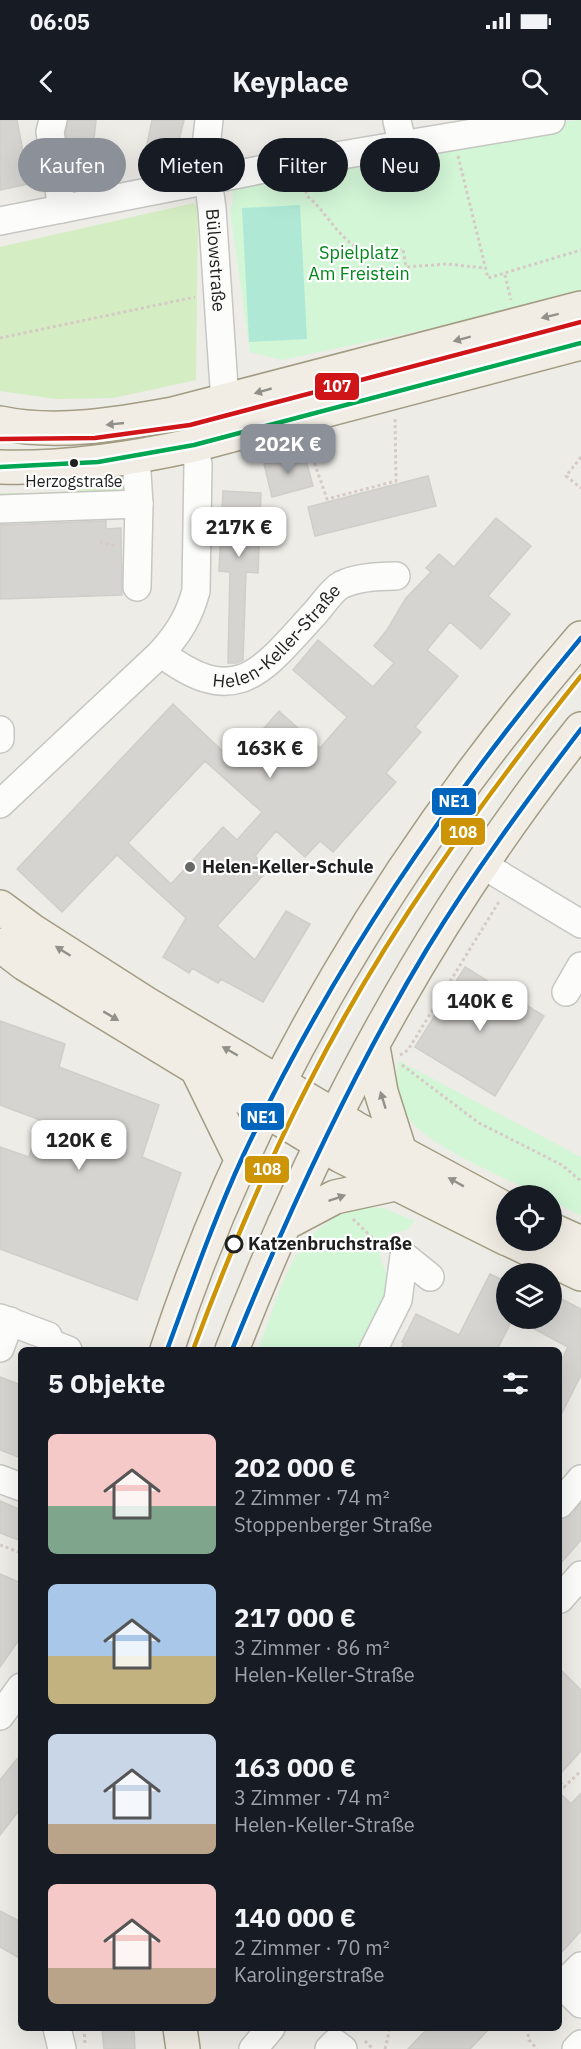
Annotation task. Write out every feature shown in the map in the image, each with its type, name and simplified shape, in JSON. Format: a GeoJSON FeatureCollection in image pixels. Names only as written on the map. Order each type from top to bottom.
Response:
{"type":"FeatureCollection","features":[{"type":"Feature","properties":{"kind":"main road"},"geometry":{"type":"LineString","coordinates":[[0,423],[59,427],[116,424],[225,402],[581,308]]}},
{"type":"Feature","properties":{"kind":"main road"},"geometry":{"type":"LineString","coordinates":[[0,467],[40,468],[136,457],[194,445],[581,343]]}},
{"type":"Feature","properties":{"kind":"main road"},"geometry":{"type":"LineString","coordinates":[[168,1347],[241,1159],[273,1095],[350,959],[427,834],[494,743],[581,638]]}},
{"type":"Feature","properties":{"kind":"main road"},"geometry":{"type":"LineString","coordinates":[[233,1347],[328,1130],[382,1053],[409,980],[480,863],[581,729]]}},
{"type":"Feature","properties":{"kind":"main road"},"geometry":{"type":"LineString","coordinates":[[0,907],[34,932],[146,1003],[273,1095],[328,1130],[395,1184],[496,1234]]}},
{"type":"Feature","properties":{"kind":"main road"},"geometry":{"type":"LineString","coordinates":[[0,945],[25,964],[196,1067],[273,1095]]}},
{"type":"Feature","properties":{"kind":"main road"},"geometry":{"type":"LineString","coordinates":[[382,1053],[381,1092],[400,1152]]}},
{"type":"Feature","properties":{"kind":"main road"},"geometry":{"type":"LineString","coordinates":[[196,1067],[241,1159]]}},
{"type":"Feature","properties":{"kind":"main road"},"geometry":{"type":"LineString","coordinates":[[328,1130],[400,1152],[496,1204]]}},
{"type":"Feature","properties":{"kind":"main road"},"geometry":{"type":"LineString","coordinates":[[285,1224],[334,1197],[395,1184]]}},
{"type":"Feature","properties":{"kind":"main road"},"geometry":{"type":"LineString","coordinates":[[562,1234],[581,1243]]}},
{"type":"Feature","properties":{"kind":"main road"},"geometry":{"type":"LineString","coordinates":[[532,1251],[581,1274]]}},
{"type":"Feature","properties":{"kind":"main road"},"geometry":{"type":"LineString","coordinates":[[180,2031],[183,2049]]}},
{"type":"Feature","properties":{"kind":"street"},"geometry":{"type":"LineString","coordinates":[[53,120],[51,141],[63,209]]}},
{"type":"Feature","properties":{"kind":"street","name":"Bülowstraße"},"geometry":{"type":"LineString","coordinates":[[207,138],[209,120]]}},
{"type":"Feature","properties":{"kind":"street"},"geometry":{"type":"LineString","coordinates":[[245,174],[300,162],[400,134],[468,130],[551,120]]}},
{"type":"Feature","properties":{"kind":"street"},"geometry":{"type":"LineString","coordinates":[[0,221],[154,192]]}},
{"type":"Feature","properties":{"kind":"street","name":"Bülowstraße"},"geometry":{"type":"LineString","coordinates":[[209,192],[212,209],[225,402]]}},
{"type":"Feature","properties":{"kind":"street"},"geometry":{"type":"LineString","coordinates":[[0,804],[161,653],[179,633],[191,611],[196,591],[198,464],[194,445]]}},
{"type":"Feature","properties":{"kind":"street"},"geometry":{"type":"LineString","coordinates":[[136,457],[139,504],[137,587]]}},
{"type":"Feature","properties":{"kind":"street"},"geometry":{"type":"LineString","coordinates":[[0,509],[139,504]]}},
{"type":"Feature","properties":{"kind":"street","name":"Helen-Keller-Straße"},"geometry":{"type":"LineString","coordinates":[[161,653],[180,668],[205,680],[230,683],[253,675],[271,661],[340,585],[377,576],[396,576]]}},
{"type":"Feature","properties":{"kind":"street"},"geometry":{"type":"LineString","coordinates":[[0,730],[0,739]]}},
{"type":"Feature","properties":{"kind":"street"},"geometry":{"type":"LineString","coordinates":[[480,863],[581,924]]}},
{"type":"Feature","properties":{"kind":"street"},"geometry":{"type":"LineString","coordinates":[[566,992],[581,966]]}},
{"type":"Feature","properties":{"kind":"street"},"geometry":{"type":"LineString","coordinates":[[404,1256],[430,1277]]}},
{"type":"Feature","properties":{"kind":"street"},"geometry":{"type":"LineString","coordinates":[[374,1347],[398,1300],[404,1256]]}},
{"type":"Feature","properties":{"kind":"street"},"geometry":{"type":"LineString","coordinates":[[18,1359],[0,1350],[5,1319],[48,1336],[55,1347]]}},
{"type":"Feature","properties":{"kind":"street"},"geometry":{"type":"LineString","coordinates":[[0,1479],[18,1486]]}},
{"type":"Feature","properties":{"kind":"street"},"geometry":{"type":"LineString","coordinates":[[562,1502],[581,1479]]}},
{"type":"Feature","properties":{"kind":"street"},"geometry":{"type":"LineString","coordinates":[[565,1600],[581,1575]]}},
{"type":"Feature","properties":{"kind":"street"},"geometry":{"type":"LineString","coordinates":[[0,1716],[18,1691]]}},
{"type":"Feature","properties":{"kind":"street"},"geometry":{"type":"LineString","coordinates":[[562,1983],[581,1966]]}},
{"type":"Feature","properties":{"kind":"street"},"geometry":{"type":"LineString","coordinates":[[562,1985],[581,2004]]}},
{"type":"Feature","properties":{"kind":"street"},"geometry":{"type":"LineString","coordinates":[[58,2031],[62,2049]]}},
{"type":"Feature","properties":{"kind":"street"},"geometry":{"type":"LineString","coordinates":[[253,2049],[268,2031]]}},
{"type":"Feature","properties":{"kind":"street"},"geometry":{"type":"LineString","coordinates":[[329,2049],[335,2043],[343,2049]]}},
{"type":"Feature","properties":{"kind":"street"},"geometry":{"type":"LineString","coordinates":[[576,2049],[581,2044]]}},
{"type":"Feature","properties":{"kind":"path"},"geometry":{"type":"LineString","coordinates":[[468,130],[484,268],[488,278],[505,275],[581,250]]}},
{"type":"Feature","properties":{"kind":"path"},"geometry":{"type":"LineString","coordinates":[[307,196],[320,206],[345,239],[370,253],[402,249],[406,267],[447,264],[484,268]]}},
{"type":"Feature","properties":{"kind":"path"},"geometry":{"type":"LineString","coordinates":[[505,275],[512,306]]}},
{"type":"Feature","properties":{"kind":"path"},"geometry":{"type":"LineString","coordinates":[[0,338],[199,297]]}},
{"type":"Feature","properties":{"kind":"path"},"geometry":{"type":"LineString","coordinates":[[309,438],[312,456],[327,499],[396,480],[394,414]]}},
{"type":"Feature","properties":{"kind":"path"},"geometry":{"type":"LineString","coordinates":[[581,457],[566,476],[581,488]]}},
{"type":"Feature","properties":{"kind":"path"},"geometry":{"type":"LineString","coordinates":[[100,542],[122,545]]}},
{"type":"Feature","properties":{"kind":"path"},"geometry":{"type":"LineString","coordinates":[[382,1053],[408,1050],[512,882]]}},
{"type":"Feature","properties":{"kind":"path"},"geometry":{"type":"LineString","coordinates":[[382,1053],[425,1081],[479,1124],[562,1165],[581,1181]]}},
{"type":"Feature","properties":{"kind":"path"},"geometry":{"type":"LineString","coordinates":[[334,1197],[358,1226],[385,1250],[404,1256]]}},
{"type":"Feature","properties":{"kind":"path"},"geometry":{"type":"LineString","coordinates":[[0,1545],[18,1552]]}},
{"type":"Feature","properties":{"kind":"path"},"geometry":{"type":"LineString","coordinates":[[562,1790],[581,1772]]}},
{"type":"Feature","properties":{"kind":"path"},"geometry":{"type":"LineString","coordinates":[[84,2031],[86,2049]]}},
{"type":"Feature","properties":{"kind":"path"},"geometry":{"type":"LineString","coordinates":[[386,2049],[389,2031]]}},
{"type":"Feature","properties":{"kind":"path"},"geometry":{"type":"LineString","coordinates":[[527,2031],[529,2040],[537,2049]]}},
{"type":"Feature","properties":{"kind":"green space","name":"Spielplatz Am Freistein"},"geometry":{"type":"Polygon","coordinates":[[[581,120],[581,296],[282,360],[250,352],[230,211],[233,192],[245,192],[245,177],[257,175],[257,192],[348,192],[348,158],[360,156],[360,192],[440,192],[440,141],[522,126],[581,120]]]}},
{"type":"Feature","properties":{"kind":"green space"},"geometry":{"type":"Polygon","coordinates":[[[194,203],[198,209],[196,380],[113,398],[56,399],[0,391],[0,247],[194,203]]]}},
{"type":"Feature","properties":{"kind":"green space"},"geometry":{"type":"Polygon","coordinates":[[[300,205],[307,339],[249,342],[242,208],[300,205]]]}},
{"type":"Feature","properties":{"kind":"green space"},"geometry":{"type":"Polygon","coordinates":[[[128,485],[124,497],[0,501],[0,493],[50,493],[128,485]]]}},
{"type":"Feature","properties":{"kind":"green space"},"geometry":{"type":"Polygon","coordinates":[[[399,1061],[581,1157],[581,1216],[562,1206],[562,1185],[520,1185],[450,1151],[418,1129],[402,1105],[397,1083],[399,1061]]]}},
{"type":"Feature","properties":{"kind":"green space"},"geometry":{"type":"Polygon","coordinates":[[[361,1207],[383,1208],[415,1221],[407,1230],[389,1234],[379,1250],[382,1263],[394,1288],[364,1347],[259,1347],[282,1283],[292,1263],[318,1229],[337,1217],[361,1207]]]}},
{"type":"Feature","properties":{"kind":"building"},"geometry":{"type":"Polygon","coordinates":[[[0,120],[17,120],[20,138],[18,138],[18,186],[0,190],[0,120]]]}},
{"type":"Feature","properties":{"kind":"building"},"geometry":{"type":"Polygon","coordinates":[[[68,120],[96,120],[94,138],[67,138],[68,120]]]}},
{"type":"Feature","properties":{"kind":"building"},"geometry":{"type":"Polygon","coordinates":[[[152,120],[184,120],[180,138],[148,138],[152,120]]]}},
{"type":"Feature","properties":{"kind":"building"},"geometry":{"type":"Polygon","coordinates":[[[304,453],[313,486],[272,497],[264,464],[304,453]]]}},
{"type":"Feature","properties":{"kind":"building"},"geometry":{"type":"Polygon","coordinates":[[[428,476],[436,506],[315,536],[308,507],[428,476]]]}},
{"type":"Feature","properties":{"kind":"building"},"geometry":{"type":"Polygon","coordinates":[[[223,491],[261,493],[258,573],[246,572],[243,660],[236,663],[228,663],[230,572],[219,571],[223,491]]]}},
{"type":"Feature","properties":{"kind":"building"},"geometry":{"type":"Polygon","coordinates":[[[496,518],[531,546],[488,596],[510,614],[481,649],[450,622],[427,650],[458,676],[415,727],[421,732],[386,773],[396,782],[333,852],[320,841],[305,857],[276,831],[255,856],[269,869],[217,926],[255,960],[286,911],[310,924],[263,1002],[221,979],[218,983],[192,968],[189,973],[163,957],[186,918],[117,855],[62,912],[17,869],[173,704],[234,762],[279,711],[320,748],[347,717],[293,670],[318,640],[373,687],[394,663],[374,646],[387,630],[406,598],[431,572],[426,568],[439,554],[454,567],[496,518]],[[205,761],[128,843],[171,884],[223,827],[237,840],[262,812],[205,761]]]}},
{"type":"Feature","properties":{"kind":"building"},"geometry":{"type":"Polygon","coordinates":[[[106,521],[106,529],[121,528],[122,595],[0,599],[0,525],[106,521]]]}},
{"type":"Feature","properties":{"kind":"building"},"geometry":{"type":"Polygon","coordinates":[[[465,967],[544,1016],[495,1096],[415,1047],[465,967]]]}},
{"type":"Feature","properties":{"kind":"building"},"geometry":{"type":"Polygon","coordinates":[[[0,1021],[65,1044],[59,1067],[159,1105],[142,1157],[181,1173],[137,1300],[0,1249],[0,1147],[29,1157],[40,1120],[0,1105],[0,1021]]]}},
{"type":"Feature","properties":{"kind":"building"},"geometry":{"type":"Polygon","coordinates":[[[490,1274],[496,1277],[496,1329],[508,1329],[498,1347],[402,1347],[404,1343],[402,1342],[416,1314],[459,1335],[490,1274]]]}},
{"type":"Feature","properties":{"kind":"building"},"geometry":{"type":"Polygon","coordinates":[[[562,1299],[581,1309],[581,1375],[562,1413],[562,1359],[568,1347],[534,1329],[562,1329],[562,1299]]]}},
{"type":"Feature","properties":{"kind":"building"},"geometry":{"type":"Polygon","coordinates":[[[0,1377],[18,1384],[18,1457],[0,1450],[0,1377]]]}},
{"type":"Feature","properties":{"kind":"building"},"geometry":{"type":"Polygon","coordinates":[[[0,1501],[18,1509],[18,1540],[0,1533],[0,1501]]]}},
{"type":"Feature","properties":{"kind":"building"},"geometry":{"type":"Polygon","coordinates":[[[581,1503],[581,1540],[562,1562],[562,1518],[572,1515],[581,1503]]]}},
{"type":"Feature","properties":{"kind":"building"},"geometry":{"type":"Polygon","coordinates":[[[0,1574],[18,1582],[18,1641],[0,1667],[0,1574]]]}},
{"type":"Feature","properties":{"kind":"building"},"geometry":{"type":"Polygon","coordinates":[[[562,1671],[581,1690],[581,1751],[562,1772],[562,1671]]]}},
{"type":"Feature","properties":{"kind":"building"},"geometry":{"type":"Polygon","coordinates":[[[18,1758],[18,1812],[0,1835],[0,1780],[18,1758]]]}},
{"type":"Feature","properties":{"kind":"building"},"geometry":{"type":"Polygon","coordinates":[[[581,1793],[581,1931],[562,1952],[562,1795],[571,1804],[581,1793]]]}},
{"type":"Feature","properties":{"kind":"building"},"geometry":{"type":"Polygon","coordinates":[[[0,1911],[18,1920],[18,1957],[0,1947],[0,1911]]]}},
{"type":"Feature","properties":{"kind":"building"},"geometry":{"type":"Polygon","coordinates":[[[102,2031],[134,2031],[135,2049],[104,2049],[102,2031]]]}},
{"type":"Feature","properties":{"kind":"building"},"geometry":{"type":"Polygon","coordinates":[[[425,2031],[487,2031],[470,2049],[408,2049],[425,2031]]]}},
{"type":"Feature","properties":{"kind":"transit line","name":"107"},"geometry":{"type":"LineString","coordinates":[[0,439],[95,438],[190,425],[581,322]]}},
{"type":"Feature","properties":{"kind":"transit line"},"geometry":{"type":"LineString","coordinates":[[0,467],[98,462],[194,445],[581,343]]}},
{"type":"Feature","properties":{"kind":"transit line","name":"NE1"},"geometry":{"type":"LineString","coordinates":[[168,1347],[232,1180],[315,1017],[395,886],[438,823],[531,699],[581,638]]}},
{"type":"Feature","properties":{"kind":"transit line","name":"108"},"geometry":{"type":"LineString","coordinates":[[194,1347],[261,1182],[309,1083],[368,976],[434,873],[506,773],[581,676]]}},
{"type":"Feature","properties":{"kind":"transit line","name":"NE1"},"geometry":{"type":"LineString","coordinates":[[233,1347],[298,1196],[346,1096],[399,997],[482,864],[581,729]]}},
{"type":"Feature","properties":{"kind":"place","name":"Herzogstraße"},"geometry":{"type":"Point","coordinates":[74,463]}},
{"type":"Feature","properties":{"kind":"place","name":"Helen-Keller-Schule"},"geometry":{"type":"Point","coordinates":[190,867]}},
{"type":"Feature","properties":{"kind":"place","name":"Katzenbruchstraße"},"geometry":{"type":"Point","coordinates":[234,1244]}}]}
